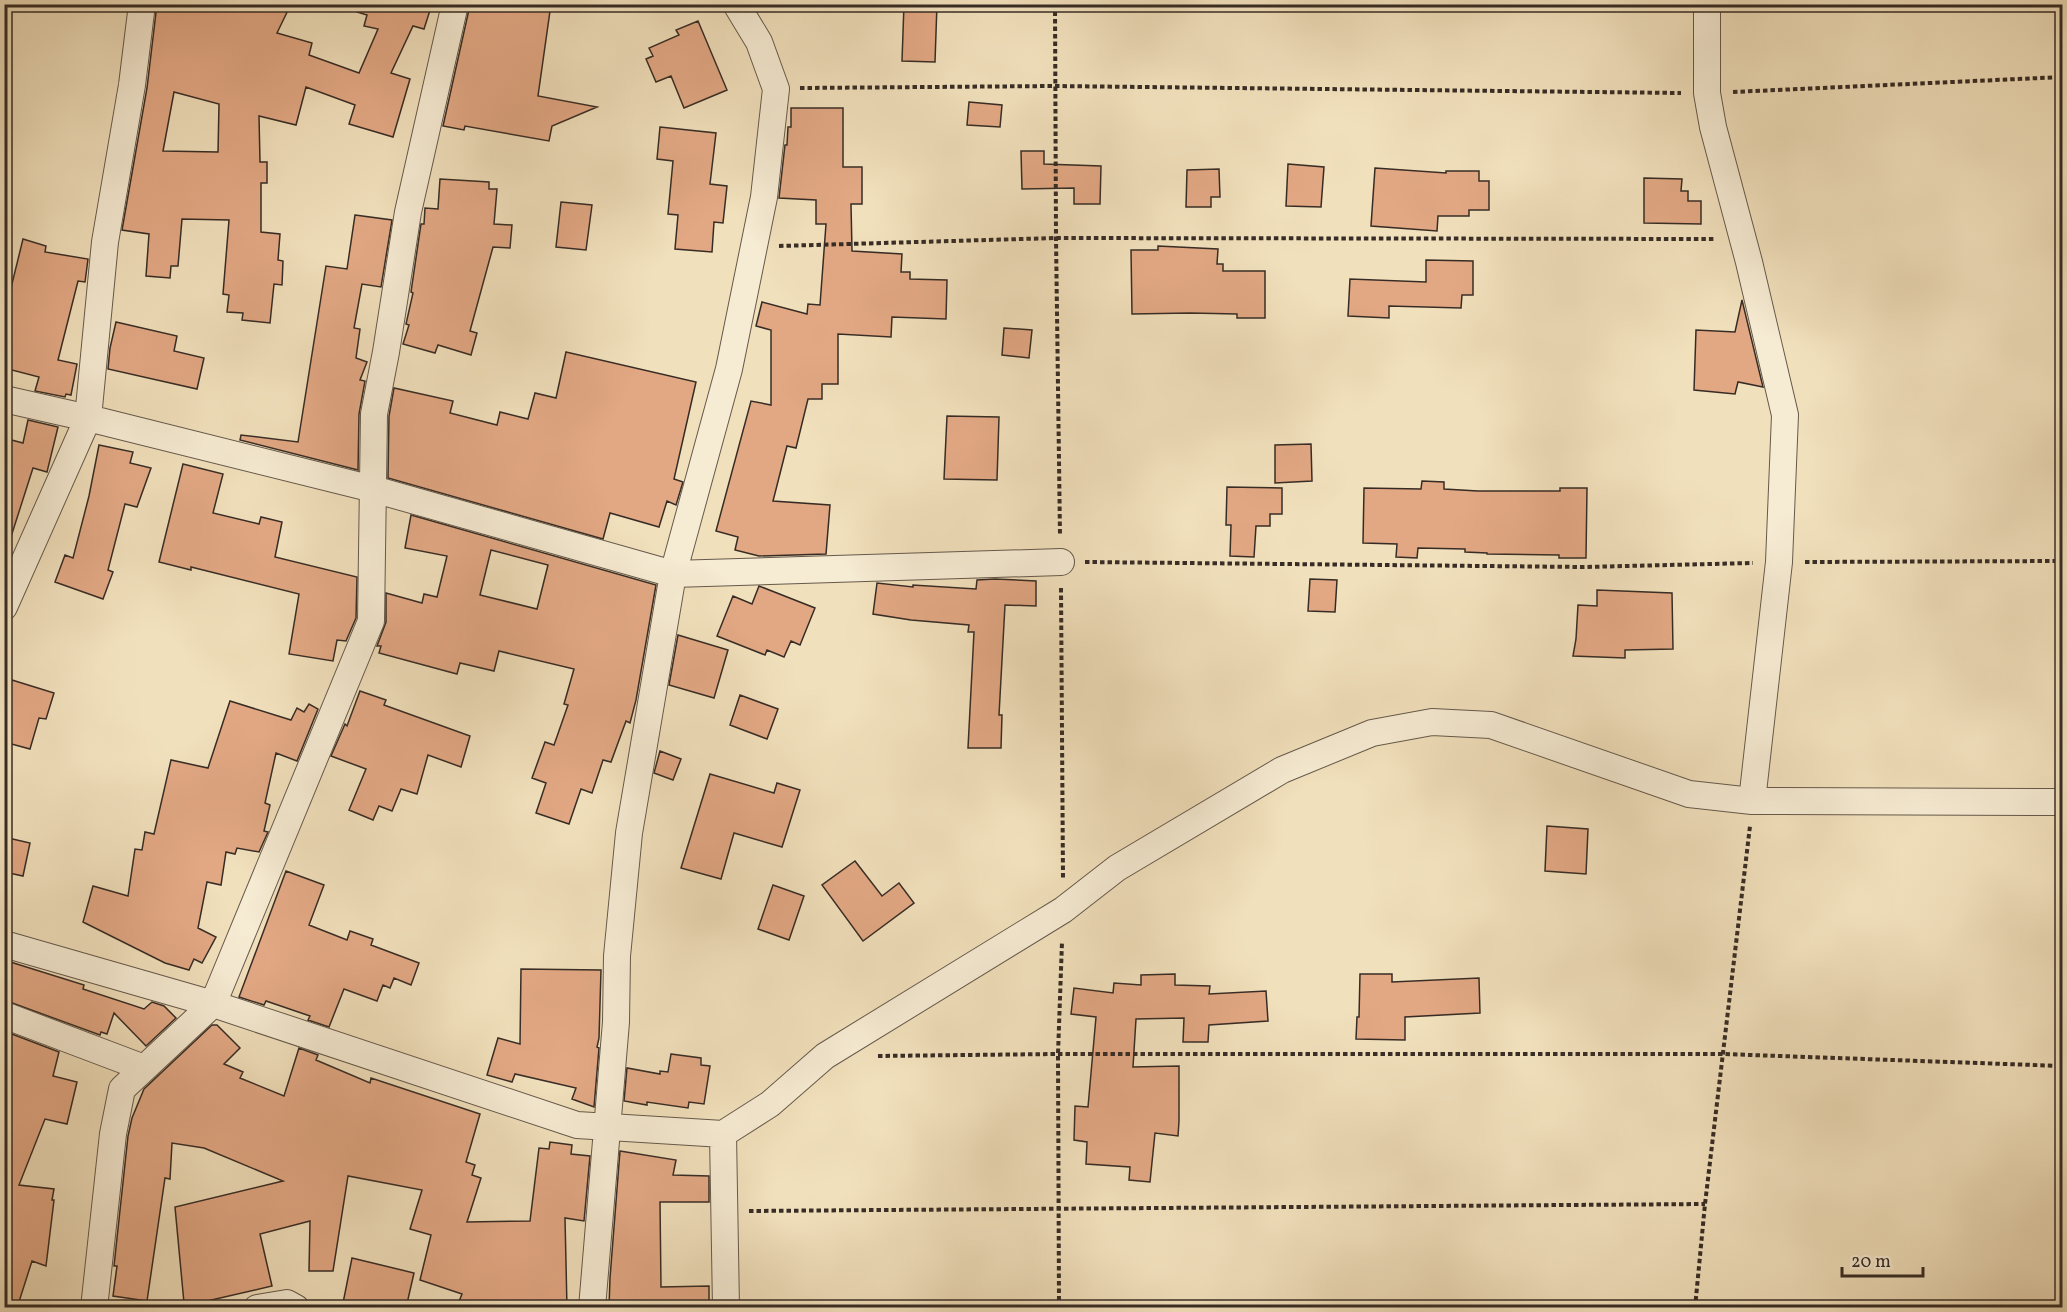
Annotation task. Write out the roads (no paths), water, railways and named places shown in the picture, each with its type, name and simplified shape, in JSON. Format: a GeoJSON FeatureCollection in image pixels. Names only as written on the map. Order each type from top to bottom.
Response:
{"type":"FeatureCollection","features":[{"type":"Feature","properties":{"kind":"street"},"geometry":{"type":"LineString","coordinates":[[4,607],[88,418],[105,242],[132,85],[142,4]]}},
{"type":"Feature","properties":{"kind":"street"},"geometry":{"type":"LineString","coordinates":[[94,1308],[113,1134],[122,1089],[213,1004],[371,621],[374,414],[408,212],[455,4]]}},
{"type":"Feature","properties":{"kind":"street"},"geometry":{"type":"LineString","coordinates":[[592,1308],[616,1022],[617,956],[629,833],[673,574],[729,369],[764,197],[776,89],[759,42],[736,4]]}},
{"type":"Feature","properties":{"kind":"street"},"geometry":{"type":"LineString","coordinates":[[1707,4],[1707,93],[1713,127],[1749,262],[1785,415],[1779,562],[1752,801]]}},
{"type":"Feature","properties":{"kind":"street"},"geometry":{"type":"LineString","coordinates":[[4,399],[373,489],[673,574],[1060,562]]}},
{"type":"Feature","properties":{"kind":"street"},"geometry":{"type":"LineString","coordinates":[[4,944],[213,1004],[577,1125],[723,1134],[770,1104],[825,1056],[1063,909],[1117,868],[1282,770],[1372,733],[1432,722],[1491,725],[1689,794],[1752,801],[2062,802]]}},
{"type":"Feature","properties":{"kind":"street"},"geometry":{"type":"LineString","coordinates":[[4,1015],[144,1068]]}},
{"type":"Feature","properties":{"kind":"street"},"geometry":{"type":"LineString","coordinates":[[723,1134],[726,1308]]}},
{"type":"Feature","properties":{"kind":"street"},"geometry":{"type":"LineString","coordinates":[[257,1308],[287,1303],[296,1308]]}}]}
